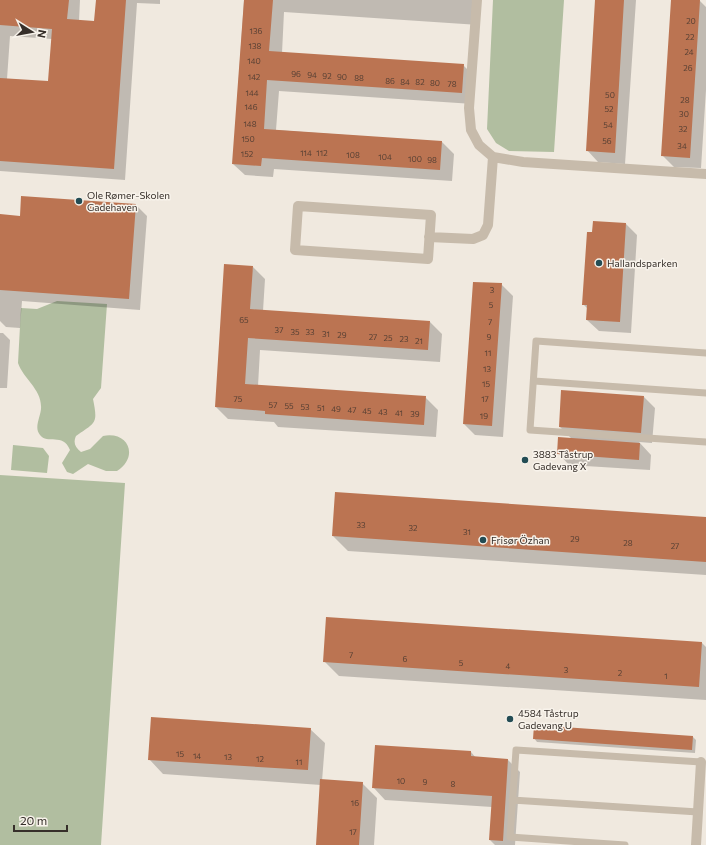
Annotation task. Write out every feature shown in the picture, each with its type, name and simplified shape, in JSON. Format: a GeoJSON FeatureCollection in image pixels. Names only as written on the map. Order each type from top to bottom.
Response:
{"type":"FeatureCollection","features":[{"type":"Feature","properties":{"kind":"street"},"geometry":{"type":"LineString","coordinates":[[477,0],[469,108],[471,130],[479,145],[493,157],[523,162],[706,174]]}},
{"type":"Feature","properties":{"kind":"street"},"geometry":{"type":"LineString","coordinates":[[429,237],[473,239],[483,234],[488,225],[493,157]]}},
{"type":"Feature","properties":{"kind":"street"},"geometry":{"type":"LineString","coordinates":[[298,206],[431,215],[429,237],[428,259],[295,250],[298,206]]}},
{"type":"Feature","properties":{"kind":"street"},"geometry":{"type":"LineString","coordinates":[[696,845],[701,762]]}},
{"type":"Feature","properties":{"kind":"lane"},"geometry":{"type":"LineString","coordinates":[[706,353],[536,341],[530,430],[706,442]]}},
{"type":"Feature","properties":{"kind":"lane"},"geometry":{"type":"LineString","coordinates":[[534,381],[706,393]]}},
{"type":"Feature","properties":{"kind":"lane"},"geometry":{"type":"LineString","coordinates":[[625,845],[510,837],[516,750],[701,762]]}},
{"type":"Feature","properties":{"kind":"lane"},"geometry":{"type":"LineString","coordinates":[[512,800],[698,812]]}},
{"type":"Feature","properties":{"kind":"green space"},"geometry":{"type":"Polygon","coordinates":[[[493,0],[564,0],[554,152],[509,151],[496,143],[487,129],[493,0]]]}},
{"type":"Feature","properties":{"kind":"green space"},"geometry":{"type":"Polygon","coordinates":[[[57,301],[107,304],[101,388],[93,399],[95,418],[94,422],[88,428],[76,436],[75,443],[76,447],[81,452],[90,449],[103,436],[112,435],[125,441],[129,452],[128,459],[117,471],[106,471],[88,464],[73,474],[67,472],[62,463],[70,450],[67,445],[63,441],[43,438],[38,432],[37,428],[41,410],[40,400],[38,394],[18,363],[21,308],[37,309],[57,301]]]}},
{"type":"Feature","properties":{"kind":"green space"},"geometry":{"type":"Polygon","coordinates":[[[13,445],[43,448],[49,456],[47,473],[11,470],[13,445]]]}},
{"type":"Feature","properties":{"kind":"green space"},"geometry":{"type":"Polygon","coordinates":[[[0,475],[125,483],[101,845],[0,845],[0,475]]]}},
{"type":"Feature","properties":{"kind":"building"},"geometry":{"type":"Polygon","coordinates":[[[0,0],[69,0],[67,19],[94,21],[96,0],[126,0],[114,169],[0,161],[0,78],[48,81],[52,29],[0,25],[0,0]]]}},
{"type":"Feature","properties":{"kind":"building"},"geometry":{"type":"Polygon","coordinates":[[[244,0],[273,0],[269,51],[464,64],[462,93],[267,80],[264,129],[442,141],[440,170],[262,158],[261,166],[232,164],[244,0]]]}},
{"type":"Feature","properties":{"kind":"building"},"geometry":{"type":"Polygon","coordinates":[[[595,0],[624,0],[615,153],[586,151],[595,0]]]}},
{"type":"Feature","properties":{"kind":"building"},"geometry":{"type":"Polygon","coordinates":[[[671,0],[700,0],[690,158],[661,156],[671,0]]]}},
{"type":"Feature","properties":{"kind":"building"},"geometry":{"type":"Polygon","coordinates":[[[21,196],[136,204],[129,299],[0,290],[0,214],[20,216],[21,196]]]}},
{"type":"Feature","properties":{"kind":"building"},"geometry":{"type":"Polygon","coordinates":[[[593,221],[626,223],[620,322],[586,320],[587,305],[582,305],[587,232],[592,232],[593,221]]]}},
{"type":"Feature","properties":{"kind":"building"},"geometry":{"type":"Polygon","coordinates":[[[224,264],[253,266],[250,309],[430,321],[428,350],[248,338],[245,384],[426,396],[424,425],[265,414],[265,411],[215,407],[224,264]]]}},
{"type":"Feature","properties":{"kind":"building"},"geometry":{"type":"Polygon","coordinates":[[[473,282],[502,283],[492,426],[463,424],[473,282]]]}},
{"type":"Feature","properties":{"kind":"building"},"geometry":{"type":"Polygon","coordinates":[[[561,390],[644,396],[641,433],[559,427],[561,390]]]}},
{"type":"Feature","properties":{"kind":"building"},"geometry":{"type":"Polygon","coordinates":[[[558,437],[640,443],[639,460],[557,454],[558,437]]]}},
{"type":"Feature","properties":{"kind":"building"},"geometry":{"type":"Polygon","coordinates":[[[335,492],[706,517],[706,562],[332,536],[335,492]]]}},
{"type":"Feature","properties":{"kind":"building"},"geometry":{"type":"Polygon","coordinates":[[[326,617],[702,642],[699,687],[323,662],[326,617]]]}},
{"type":"Feature","properties":{"kind":"building"},"geometry":{"type":"Polygon","coordinates":[[[151,717],[311,728],[308,770],[148,760],[151,717]]]}},
{"type":"Feature","properties":{"kind":"building"},"geometry":{"type":"Polygon","coordinates":[[[534,725],[693,736],[692,750],[533,739],[534,725]]]}},
{"type":"Feature","properties":{"kind":"building"},"geometry":{"type":"Polygon","coordinates":[[[375,745],[471,751],[471,756],[508,759],[503,841],[489,840],[492,796],[372,788],[375,745]]]}},
{"type":"Feature","properties":{"kind":"building"},"geometry":{"type":"Polygon","coordinates":[[[320,779],[363,782],[359,845],[316,845],[320,779]]]}},
{"type":"Feature","properties":{"kind":"place","name":"Ole Rømer-Skolen Gadehaven"},"geometry":{"type":"Point","coordinates":[79,201]}},
{"type":"Feature","properties":{"kind":"place","name":"Hallandsparken"},"geometry":{"type":"Point","coordinates":[599,263]}},
{"type":"Feature","properties":{"kind":"place","name":"3883 Tåstrup Gadevang X"},"geometry":{"type":"Point","coordinates":[525,460]}},
{"type":"Feature","properties":{"kind":"place","name":"Frisør Özhan"},"geometry":{"type":"Point","coordinates":[483,540]}},
{"type":"Feature","properties":{"kind":"place","name":"4584 Tåstrup Gadevang U"},"geometry":{"type":"Point","coordinates":[510,719]}}]}
